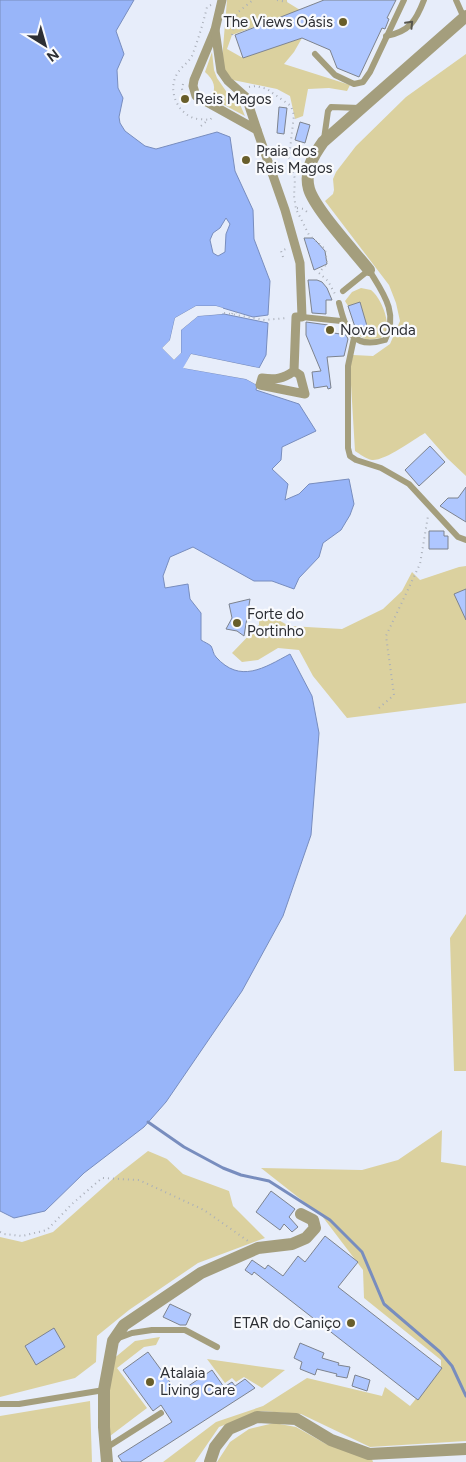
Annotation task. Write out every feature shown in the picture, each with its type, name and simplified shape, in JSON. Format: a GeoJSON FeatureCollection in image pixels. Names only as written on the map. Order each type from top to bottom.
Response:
{"type":"FeatureCollection","features":[{"type":"Feature","properties":{"kind":"street"},"geometry":{"type":"LineString","coordinates":[[222,0],[215,30],[193,86],[196,96],[257,130]]}},
{"type":"Feature","properties":{"kind":"street"},"geometry":{"type":"LineString","coordinates":[[369,270],[316,202],[309,188],[308,175],[312,158],[323,142],[465,17]]}},
{"type":"Feature","properties":{"kind":"street"},"geometry":{"type":"LineString","coordinates":[[215,30],[221,71],[246,97],[285,210],[300,263],[299,317],[294,371],[286,377],[276,380],[262,378],[260,385],[305,394],[300,375],[294,371]]}},
{"type":"Feature","properties":{"kind":"street"},"geometry":{"type":"LineString","coordinates":[[107,1462],[104,1427],[104,1390],[113,1341],[124,1325],[201,1273],[258,1248],[292,1244],[306,1238],[314,1228],[313,1220],[301,1214]]}},
{"type":"Feature","properties":{"kind":"street"},"geometry":{"type":"LineString","coordinates":[[210,1462],[215,1448],[229,1429],[257,1417],[296,1419],[331,1440],[369,1454],[466,1449]]}},
{"type":"Feature","properties":{"kind":"lane"},"geometry":{"type":"LineString","coordinates":[[315,54],[335,76],[354,84],[363,82],[370,72],[404,0]]}},
{"type":"Feature","properties":{"kind":"lane"},"geometry":{"type":"LineString","coordinates":[[386,36],[398,34],[412,24],[424,0]]}},
{"type":"Feature","properties":{"kind":"lane"},"geometry":{"type":"LineString","coordinates":[[456,0],[465,17]]}},
{"type":"Feature","properties":{"kind":"lane"},"geometry":{"type":"LineString","coordinates":[[323,142],[328,111],[331,107],[361,108]]}},
{"type":"Feature","properties":{"kind":"lane"},"geometry":{"type":"LineString","coordinates":[[339,303],[344,323],[354,338],[360,342],[372,344],[385,340],[390,330],[391,322],[388,305],[369,270],[343,291]]}},
{"type":"Feature","properties":{"kind":"lane"},"geometry":{"type":"LineString","coordinates":[[299,317],[341,321],[344,323]]}},
{"type":"Feature","properties":{"kind":"lane"},"geometry":{"type":"LineString","coordinates":[[354,338],[348,366],[348,448],[350,456],[356,460],[381,468],[409,484],[458,537],[466,540]]}},
{"type":"Feature","properties":{"kind":"lane"},"geometry":{"type":"LineString","coordinates":[[113,1341],[132,1333],[152,1330],[185,1330],[217,1347]]}},
{"type":"Feature","properties":{"kind":"lane"},"geometry":{"type":"LineString","coordinates":[[0,1404],[19,1404],[104,1390]]}},
{"type":"Feature","properties":{"kind":"lane"},"geometry":{"type":"LineString","coordinates":[[106,1448],[161,1413]]}},
{"type":"Feature","properties":{"kind":"path"},"geometry":{"type":"LineString","coordinates":[[201,126],[209,120],[190,117],[179,108],[173,88],[176,74],[191,59],[202,30],[207,8],[213,0]]}},
{"type":"Feature","properties":{"kind":"path"},"geometry":{"type":"LineString","coordinates":[[232,35],[237,13],[254,0]]}},
{"type":"Feature","properties":{"kind":"path"},"geometry":{"type":"LineString","coordinates":[[277,0],[287,2]]}},
{"type":"Feature","properties":{"kind":"path"},"geometry":{"type":"LineString","coordinates":[[237,89],[256,86],[267,89],[291,106],[294,116],[289,158],[295,179],[294,196],[296,208],[309,235],[325,249],[327,263],[319,273],[328,281],[339,303]]}},
{"type":"Feature","properties":{"kind":"path"},"geometry":{"type":"LineString","coordinates":[[293,212],[296,208]]}},
{"type":"Feature","properties":{"kind":"path"},"geometry":{"type":"LineString","coordinates":[[296,208],[304,209],[311,216]]}},
{"type":"Feature","properties":{"kind":"path"},"geometry":{"type":"LineString","coordinates":[[283,257],[281,251],[288,248]]}},
{"type":"Feature","properties":{"kind":"path"},"geometry":{"type":"LineString","coordinates":[[232,314],[233,312],[241,313]]}},
{"type":"Feature","properties":{"kind":"path"},"geometry":{"type":"LineString","coordinates":[[224,313],[265,320],[299,317]]}},
{"type":"Feature","properties":{"kind":"path"},"geometry":{"type":"LineString","coordinates":[[379,708],[394,695],[386,636],[420,564],[429,506]]}},
{"type":"Feature","properties":{"kind":"path"},"geometry":{"type":"LineString","coordinates":[[0,1232],[22,1236],[47,1230],[72,1204],[102,1178],[139,1180],[204,1210],[258,1248]]}},
{"type":"Feature","properties":{"kind":"shaded area"},"geometry":{"type":"Polygon","coordinates":[[[227,0],[287,0],[287,2],[300,10],[232,35],[227,49],[243,58],[302,38],[284,64],[350,85],[347,91],[329,88],[308,89],[303,116],[295,119],[290,96],[277,89],[233,80],[224,70],[222,60],[227,0]]]}},
{"type":"Feature","properties":{"kind":"shaded area"},"geometry":{"type":"Polygon","coordinates":[[[212,52],[217,78],[228,94],[239,102],[245,116],[211,98],[214,84],[205,72],[212,52]]]}},
{"type":"Feature","properties":{"kind":"shaded area"},"geometry":{"type":"Polygon","coordinates":[[[466,54],[466,476],[425,433],[391,454],[378,459],[365,458],[355,451],[350,368],[353,355],[373,356],[390,344],[400,321],[389,285],[325,201],[333,194],[333,179],[336,172],[356,146],[406,97],[466,54]]]}},
{"type":"Feature","properties":{"kind":"shaded area"},"geometry":{"type":"Polygon","coordinates":[[[361,288],[371,290],[383,307],[387,328],[381,338],[367,340],[358,335],[356,330],[367,326],[360,303],[348,306],[345,301],[352,292],[361,288]]]}},
{"type":"Feature","properties":{"kind":"shaded area"},"geometry":{"type":"Polygon","coordinates":[[[466,566],[466,703],[347,718],[313,676],[299,650],[278,648],[258,660],[242,662],[232,653],[259,625],[259,609],[289,626],[342,629],[383,609],[402,591],[412,572],[420,580],[466,566]]]}},
{"type":"Feature","properties":{"kind":"shaded area"},"geometry":{"type":"Polygon","coordinates":[[[466,914],[466,1071],[454,1071],[450,938],[466,914]]]}},
{"type":"Feature","properties":{"kind":"shaded area"},"geometry":{"type":"Polygon","coordinates":[[[442,1130],[441,1162],[466,1166],[466,1441],[370,1447],[301,1414],[261,1411],[219,1427],[195,1462],[163,1462],[216,1422],[263,1406],[307,1378],[382,1396],[385,1387],[410,1406],[441,1368],[441,1360],[364,1298],[363,1270],[322,1216],[261,1168],[362,1170],[398,1160],[442,1130]]]}},
{"type":"Feature","properties":{"kind":"shaded area"},"geometry":{"type":"Polygon","coordinates":[[[148,1151],[167,1159],[183,1174],[229,1191],[233,1206],[265,1238],[198,1263],[129,1310],[97,1336],[96,1362],[75,1378],[0,1397],[0,1237],[22,1242],[53,1232],[116,1176],[148,1151]]]}},
{"type":"Feature","properties":{"kind":"shaded area"},"geometry":{"type":"Polygon","coordinates":[[[160,1337],[156,1345],[144,1347],[117,1368],[147,1408],[106,1439],[112,1360],[135,1341],[160,1337]]]}},
{"type":"Feature","properties":{"kind":"shaded area"},"geometry":{"type":"Polygon","coordinates":[[[207,1359],[285,1370],[262,1388],[244,1377],[236,1382],[232,1378],[225,1383],[207,1359]]]}},
{"type":"Feature","properties":{"kind":"shaded area"},"geometry":{"type":"Polygon","coordinates":[[[90,1401],[92,1462],[0,1462],[0,1416],[90,1401]]]}},
{"type":"Feature","properties":{"kind":"shaded area"},"geometry":{"type":"Polygon","coordinates":[[[274,1423],[296,1427],[326,1444],[372,1459],[373,1462],[217,1462],[230,1442],[249,1429],[274,1423]]]}},
{"type":"Feature","properties":{"kind":"water"},"geometry":{"type":"Polygon","coordinates":[[[0,0],[134,0],[116,31],[124,54],[117,70],[118,88],[123,98],[119,117],[120,123],[125,131],[145,146],[156,149],[217,132],[230,137],[235,171],[253,210],[254,239],[270,281],[268,315],[253,317],[216,306],[196,306],[175,318],[170,340],[162,348],[174,360],[181,353],[181,330],[198,316],[224,314],[268,323],[266,355],[259,368],[191,354],[184,368],[246,379],[257,385],[256,390],[299,404],[316,431],[282,447],[281,460],[272,469],[288,484],[285,500],[299,494],[309,484],[349,479],[354,504],[341,530],[323,543],[319,557],[299,578],[294,589],[272,581],[254,581],[193,547],[170,557],[163,576],[165,588],[188,584],[190,599],[201,613],[201,640],[211,646],[216,657],[234,670],[243,672],[261,668],[290,654],[312,696],[319,733],[311,835],[283,916],[242,991],[166,1102],[144,1127],[84,1173],[45,1211],[14,1218],[0,1211],[0,0]],[[226,218],[220,228],[213,233],[210,240],[213,253],[218,256],[225,252],[226,234],[230,224],[226,218]]]}},
{"type":"Feature","properties":{"kind":"pier"},"geometry":{"type":"Polygon","coordinates":[[[196,306],[216,306],[223,308],[223,310],[216,308],[197,309],[177,319],[172,341],[165,348],[174,357],[179,352],[180,328],[197,313],[222,312],[222,314],[198,316],[181,330],[181,353],[174,360],[162,348],[170,340],[175,318],[196,306]]]}},
{"type":"Feature","properties":{"kind":"pier"},"geometry":{"type":"Polygon","coordinates":[[[191,354],[259,368],[261,369],[192,357],[187,366],[247,377],[258,383],[257,385],[246,379],[183,368],[191,354]]]}},
{"type":"Feature","properties":{"kind":"building"},"geometry":{"type":"Polygon","coordinates":[[[324,0],[396,0],[387,18],[389,19],[385,29],[382,28],[359,77],[337,68],[330,50],[302,38],[243,58],[235,35],[324,0]]]}},
{"type":"Feature","properties":{"kind":"building"},"geometry":{"type":"Polygon","coordinates":[[[279,107],[287,108],[284,134],[277,133],[279,107]]]}},
{"type":"Feature","properties":{"kind":"building"},"geometry":{"type":"Polygon","coordinates":[[[300,122],[310,125],[305,143],[295,140],[300,122]]]}},
{"type":"Feature","properties":{"kind":"building"},"geometry":{"type":"Polygon","coordinates":[[[304,238],[313,238],[318,243],[325,251],[327,264],[314,270],[304,238]]]}},
{"type":"Feature","properties":{"kind":"building"},"geometry":{"type":"Polygon","coordinates":[[[308,280],[322,282],[327,288],[332,300],[326,300],[326,314],[312,313],[308,280]]]}},
{"type":"Feature","properties":{"kind":"building"},"geometry":{"type":"Polygon","coordinates":[[[360,302],[367,326],[356,330],[348,306],[360,302]]]}},
{"type":"Feature","properties":{"kind":"building"},"geometry":{"type":"Polygon","coordinates":[[[306,322],[328,325],[328,332],[346,335],[348,339],[344,356],[327,357],[331,388],[328,389],[327,386],[314,388],[312,372],[321,371],[306,335],[306,322]]]}},
{"type":"Feature","properties":{"kind":"building"},"geometry":{"type":"Polygon","coordinates":[[[430,446],[445,462],[419,486],[405,470],[430,446]]]}},
{"type":"Feature","properties":{"kind":"building"},"geometry":{"type":"Polygon","coordinates":[[[466,487],[466,522],[440,506],[448,498],[458,498],[466,487]]]}},
{"type":"Feature","properties":{"kind":"building"},"geometry":{"type":"Polygon","coordinates":[[[429,531],[444,531],[444,536],[448,536],[448,549],[429,549],[429,531]]]}},
{"type":"Feature","properties":{"kind":"building"},"geometry":{"type":"Polygon","coordinates":[[[466,589],[466,620],[454,594],[466,589]]]}},
{"type":"Feature","properties":{"kind":"building","name":"Forte do Portinho"},"geometry":{"type":"Polygon","coordinates":[[[250,599],[244,636],[237,631],[226,629],[232,618],[229,604],[250,599]]]}},
{"type":"Feature","properties":{"kind":"building"},"geometry":{"type":"Polygon","coordinates":[[[271,1191],[295,1209],[289,1217],[298,1227],[292,1232],[284,1224],[280,1230],[256,1212],[271,1191]]]}},
{"type":"Feature","properties":{"kind":"building","name":"ETAR do Caniço"},"geometry":{"type":"Polygon","coordinates":[[[325,1236],[358,1262],[338,1287],[442,1368],[418,1400],[254,1272],[252,1275],[245,1270],[252,1260],[265,1269],[268,1265],[283,1276],[298,1256],[305,1262],[325,1236]]]}},
{"type":"Feature","properties":{"kind":"building"},"geometry":{"type":"Polygon","coordinates":[[[170,1304],[191,1314],[186,1325],[180,1325],[163,1317],[170,1304]]]}},
{"type":"Feature","properties":{"kind":"building"},"geometry":{"type":"Polygon","coordinates":[[[54,1328],[65,1347],[36,1365],[25,1346],[54,1328]]]}},
{"type":"Feature","properties":{"kind":"building"},"geometry":{"type":"Polygon","coordinates":[[[300,1343],[324,1353],[322,1358],[339,1363],[338,1365],[350,1367],[347,1378],[317,1369],[315,1375],[300,1369],[302,1362],[294,1358],[300,1343]]]}},
{"type":"Feature","properties":{"kind":"building"},"geometry":{"type":"Polygon","coordinates":[[[148,1352],[178,1393],[212,1370],[224,1387],[232,1382],[235,1386],[245,1379],[255,1388],[140,1462],[122,1462],[118,1456],[172,1422],[161,1405],[153,1411],[123,1370],[148,1352]]]}},
{"type":"Feature","properties":{"kind":"building"},"geometry":{"type":"Polygon","coordinates":[[[355,1375],[370,1380],[367,1391],[352,1386],[355,1375]]]}},
{"type":"Feature","properties":{"kind":"waterway"},"geometry":{"type":"LineString","coordinates":[[148,1122],[184,1147],[223,1168],[241,1175],[269,1181],[330,1220],[362,1252],[384,1304],[440,1352],[452,1366],[466,1396]]}},
{"type":"Feature","properties":{"kind":"place","name":"The Views Oásis"},"geometry":{"type":"Point","coordinates":[343,22]}},
{"type":"Feature","properties":{"kind":"place","name":"Reis Magos"},"geometry":{"type":"Point","coordinates":[185,99]}},
{"type":"Feature","properties":{"kind":"place","name":"Praia dos Reis Magos"},"geometry":{"type":"Point","coordinates":[246,160]}},
{"type":"Feature","properties":{"kind":"place","name":"Nova Onda"},"geometry":{"type":"Point","coordinates":[330,330]}},
{"type":"Feature","properties":{"kind":"place","name":"Forte do Portinho"},"geometry":{"type":"Point","coordinates":[237,623]}},
{"type":"Feature","properties":{"kind":"place","name":"ETAR do Caniço"},"geometry":{"type":"Point","coordinates":[351,1323]}},
{"type":"Feature","properties":{"kind":"place","name":"Atalaia Living Care"},"geometry":{"type":"Point","coordinates":[150,1382]}}]}
